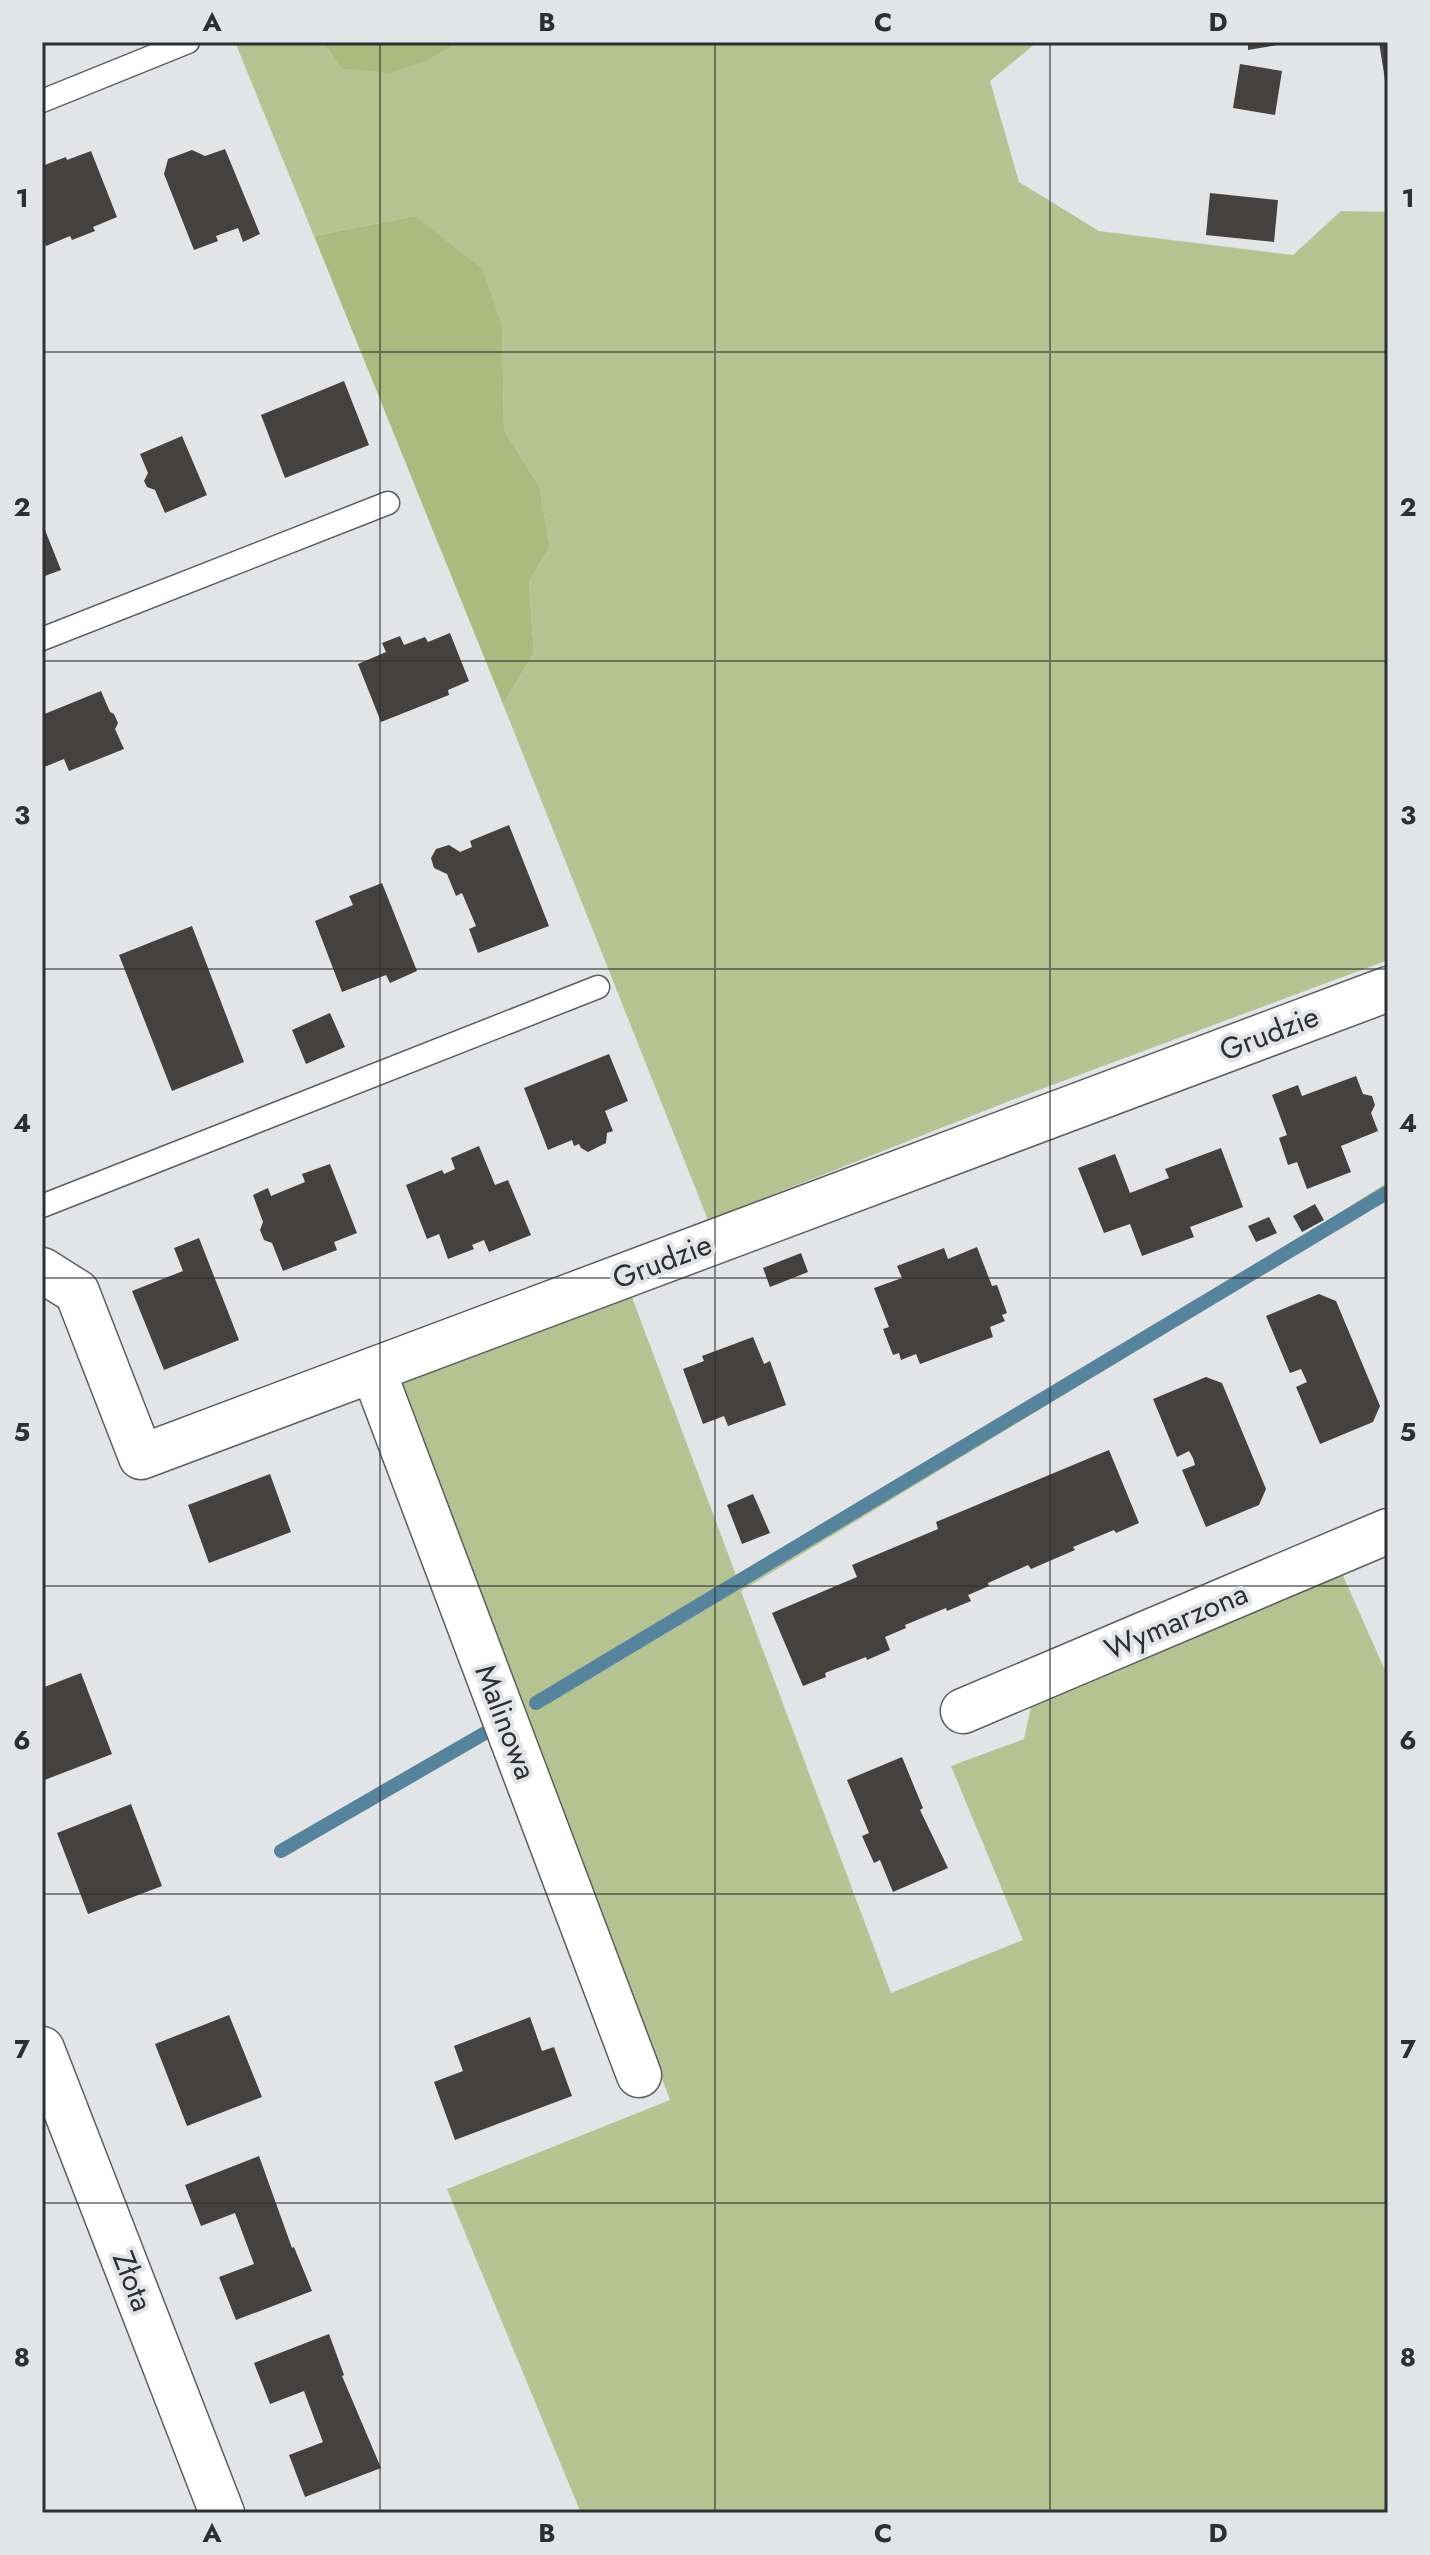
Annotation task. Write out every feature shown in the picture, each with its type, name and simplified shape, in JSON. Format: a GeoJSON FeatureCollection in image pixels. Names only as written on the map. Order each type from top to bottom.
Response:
{"type":"FeatureCollection","features":[{"type":"Feature","properties":{"kind":"street","name":"Grudzie"},"geometry":{"type":"LineString","coordinates":[[42,1270],[77,1292],[141,1457],[1388,989]]}},
{"type":"Feature","properties":{"kind":"street","name":"Malinowa"},"geometry":{"type":"LineString","coordinates":[[373,1370],[639,2075]]}},
{"type":"Feature","properties":{"kind":"street","name":"Wymarzona"},"geometry":{"type":"LineString","coordinates":[[963,1711],[1388,1531]]}},
{"type":"Feature","properties":{"kind":"street","name":"Złota"},"geometry":{"type":"LineString","coordinates":[[42,2049],[222,2513]]}},
{"type":"Feature","properties":{"kind":"lane"},"geometry":{"type":"LineString","coordinates":[[42,101],[188,42]]}},
{"type":"Feature","properties":{"kind":"lane"},"geometry":{"type":"LineString","coordinates":[[42,639],[388,503]]}},
{"type":"Feature","properties":{"kind":"lane"},"geometry":{"type":"LineString","coordinates":[[42,1206],[598,987]]}},
{"type":"Feature","properties":{"kind":"green space"},"geometry":{"type":"Polygon","coordinates":[[[235,42],[323,42],[341,68],[431,59],[458,42],[1045,42],[1035,44],[990,81],[1019,182],[1099,231],[1293,255],[1341,211],[1388,212],[1388,960],[1012,1100],[708,1220],[503,704],[534,653],[529,582],[550,546],[539,486],[504,430],[502,326],[415,216],[314,236],[235,42]]]}},
{"type":"Feature","properties":{"kind":"green space"},"geometry":{"type":"Polygon","coordinates":[[[323,42],[458,42],[431,59],[389,73],[341,68],[323,42]]]}},
{"type":"Feature","properties":{"kind":"green space"},"geometry":{"type":"Polygon","coordinates":[[[415,216],[483,270],[502,326],[504,430],[539,486],[550,546],[529,582],[534,653],[503,704],[314,236],[415,216]]]}},
{"type":"Feature","properties":{"kind":"green space"},"geometry":{"type":"Polygon","coordinates":[[[1388,1182],[1388,1198],[741,1591],[891,1993],[1023,1940],[951,1766],[1024,1739],[1032,1703],[1341,1571],[1388,1677],[1388,2513],[581,2513],[447,2189],[670,2100],[397,1379],[630,1292],[736,1575],[1287,1246],[1388,1182]]]}},
{"type":"Feature","properties":{"kind":"building"},"geometry":{"type":"Polygon","coordinates":[[[1248,42],[1283,42],[1283,44],[1248,50],[1248,42]]]}},
{"type":"Feature","properties":{"kind":"building"},"geometry":{"type":"Polygon","coordinates":[[[1379,42],[1388,42],[1388,86],[1386,86],[1379,42]]]}},
{"type":"Feature","properties":{"kind":"building"},"geometry":{"type":"Polygon","coordinates":[[[1240,64],[1282,71],[1275,115],[1233,108],[1240,64]]]}},
{"type":"Feature","properties":{"kind":"building"},"geometry":{"type":"Polygon","coordinates":[[[225,149],[260,234],[243,242],[238,228],[216,236],[218,241],[194,250],[164,174],[168,159],[192,150],[205,156],[225,149]]]}},
{"type":"Feature","properties":{"kind":"building"},"geometry":{"type":"Polygon","coordinates":[[[91,151],[117,217],[93,227],[95,231],[72,240],[70,236],[46,246],[42,235],[42,166],[91,151]]]}},
{"type":"Feature","properties":{"kind":"building"},"geometry":{"type":"Polygon","coordinates":[[[1210,193],[1278,200],[1274,242],[1206,235],[1210,193]]]}},
{"type":"Feature","properties":{"kind":"building"},"geometry":{"type":"Polygon","coordinates":[[[344,381],[369,445],[285,478],[261,415],[344,381]]]}},
{"type":"Feature","properties":{"kind":"building"},"geometry":{"type":"Polygon","coordinates":[[[182,436],[207,495],[165,513],[155,490],[147,487],[144,481],[148,473],[140,454],[182,436]]]}},
{"type":"Feature","properties":{"kind":"building"},"geometry":{"type":"Polygon","coordinates":[[[45,530],[61,570],[42,577],[42,531],[45,530]]]}},
{"type":"Feature","properties":{"kind":"building"},"geometry":{"type":"Polygon","coordinates":[[[450,633],[469,681],[448,690],[449,695],[381,722],[358,664],[386,652],[382,643],[400,636],[404,645],[425,637],[428,642],[450,633]]]}},
{"type":"Feature","properties":{"kind":"building"},"geometry":{"type":"Polygon","coordinates":[[[101,691],[118,723],[115,729],[124,749],[69,771],[64,759],[42,768],[42,715],[101,691]]]}},
{"type":"Feature","properties":{"kind":"building"},"geometry":{"type":"Polygon","coordinates":[[[509,825],[549,926],[478,953],[469,929],[476,926],[462,893],[456,896],[447,874],[434,868],[431,858],[436,849],[449,845],[460,852],[472,847],[470,841],[509,825]]]}},
{"type":"Feature","properties":{"kind":"building"},"geometry":{"type":"Polygon","coordinates":[[[382,883],[417,971],[390,983],[386,975],[342,992],[315,921],[353,905],[349,896],[382,883]]]}},
{"type":"Feature","properties":{"kind":"building"},"geometry":{"type":"Polygon","coordinates":[[[192,926],[244,1062],[172,1091],[119,955],[192,926]]]}},
{"type":"Feature","properties":{"kind":"building"},"geometry":{"type":"Polygon","coordinates":[[[330,1013],[345,1047],[306,1064],[292,1030],[330,1013]]]}},
{"type":"Feature","properties":{"kind":"building"},"geometry":{"type":"Polygon","coordinates":[[[609,1054],[628,1101],[605,1111],[613,1131],[607,1133],[606,1143],[588,1152],[579,1144],[574,1146],[572,1140],[548,1150],[524,1088],[609,1054]]]}},
{"type":"Feature","properties":{"kind":"building"},"geometry":{"type":"Polygon","coordinates":[[[1356,1076],[1363,1094],[1372,1096],[1375,1105],[1371,1113],[1378,1131],[1341,1146],[1351,1172],[1307,1189],[1297,1162],[1288,1165],[1279,1138],[1287,1135],[1272,1095],[1298,1085],[1302,1096],[1356,1076]]]}},
{"type":"Feature","properties":{"kind":"building"},"geometry":{"type":"Polygon","coordinates":[[[479,1146],[495,1185],[508,1180],[531,1235],[489,1252],[484,1240],[472,1245],[474,1249],[448,1259],[439,1234],[427,1239],[406,1185],[442,1170],[444,1174],[455,1169],[451,1158],[479,1146]]]}},
{"type":"Feature","properties":{"kind":"building"},"geometry":{"type":"Polygon","coordinates":[[[1221,1148],[1243,1207],[1190,1227],[1194,1237],[1142,1256],[1130,1224],[1104,1233],[1078,1168],[1115,1154],[1130,1193],[1169,1178],[1165,1169],[1221,1148]]]}},
{"type":"Feature","properties":{"kind":"building"},"geometry":{"type":"Polygon","coordinates":[[[330,1164],[357,1233],[334,1242],[337,1250],[283,1271],[272,1243],[264,1240],[260,1230],[263,1222],[253,1195],[268,1188],[271,1196],[305,1182],[302,1174],[330,1164]]]}},
{"type":"Feature","properties":{"kind":"building"},"geometry":{"type":"Polygon","coordinates":[[[1315,1204],[1324,1220],[1302,1232],[1293,1216],[1315,1204]]]}},
{"type":"Feature","properties":{"kind":"building"},"geometry":{"type":"Polygon","coordinates":[[[1269,1217],[1277,1233],[1256,1242],[1248,1226],[1269,1217]]]}},
{"type":"Feature","properties":{"kind":"building"},"geometry":{"type":"Polygon","coordinates":[[[199,1238],[239,1340],[164,1370],[132,1291],[183,1271],[174,1248],[199,1238]]]}},
{"type":"Feature","properties":{"kind":"building"},"geometry":{"type":"Polygon","coordinates":[[[977,1247],[992,1286],[997,1285],[1007,1313],[1002,1315],[1005,1321],[990,1327],[993,1337],[920,1364],[916,1354],[901,1360],[899,1353],[893,1355],[883,1329],[889,1327],[874,1288],[902,1278],[897,1266],[944,1248],[948,1259],[977,1247]]]}},
{"type":"Feature","properties":{"kind":"building"},"geometry":{"type":"Polygon","coordinates":[[[801,1253],[808,1272],[770,1287],[763,1268],[801,1253]]]}},
{"type":"Feature","properties":{"kind":"building"},"geometry":{"type":"Polygon","coordinates":[[[1319,1294],[1336,1301],[1380,1406],[1373,1422],[1320,1444],[1296,1387],[1307,1382],[1301,1369],[1290,1373],[1266,1316],[1319,1294]]]}},
{"type":"Feature","properties":{"kind":"building"},"geometry":{"type":"Polygon","coordinates":[[[753,1337],[764,1364],[770,1361],[786,1405],[728,1426],[724,1416],[703,1424],[683,1369],[704,1361],[702,1356],[753,1337]]]}},
{"type":"Feature","properties":{"kind":"building"},"geometry":{"type":"Polygon","coordinates":[[[1206,1377],[1222,1383],[1266,1489],[1259,1505],[1206,1527],[1182,1470],[1195,1465],[1193,1458],[1189,1451],[1177,1457],[1153,1399],[1206,1377]]]}},
{"type":"Feature","properties":{"kind":"building"},"geometry":{"type":"Polygon","coordinates":[[[1109,1450],[1139,1523],[1073,1547],[1075,1550],[1031,1569],[1028,1565],[988,1583],[989,1586],[968,1595],[971,1601],[905,1625],[906,1628],[885,1637],[890,1650],[825,1673],[826,1677],[803,1686],[772,1613],[857,1577],[852,1565],[938,1529],[936,1522],[1109,1450]]]}},
{"type":"Feature","properties":{"kind":"building"},"geometry":{"type":"Polygon","coordinates":[[[270,1474],[291,1532],[209,1563],[188,1505],[270,1474]]]}},
{"type":"Feature","properties":{"kind":"building"},"geometry":{"type":"Polygon","coordinates":[[[753,1494],[770,1533],[742,1544],[727,1505],[753,1494]]]}},
{"type":"Feature","properties":{"kind":"building"},"geometry":{"type":"Polygon","coordinates":[[[81,1673],[112,1754],[42,1781],[42,1688],[81,1673]]]}},
{"type":"Feature","properties":{"kind":"building"},"geometry":{"type":"Polygon","coordinates":[[[902,1757],[923,1808],[920,1810],[948,1868],[893,1892],[880,1860],[874,1863],[862,1836],[869,1833],[847,1780],[902,1757]]]}},
{"type":"Feature","properties":{"kind":"building"},"geometry":{"type":"Polygon","coordinates":[[[131,1804],[162,1886],[88,1914],[57,1833],[131,1804]]]}},
{"type":"Feature","properties":{"kind":"building"},"geometry":{"type":"Polygon","coordinates":[[[229,2015],[262,2097],[187,2126],[155,2044],[229,2015]]]}},
{"type":"Feature","properties":{"kind":"building"},"geometry":{"type":"Polygon","coordinates":[[[530,2017],[542,2051],[554,2047],[572,2096],[455,2140],[434,2082],[463,2071],[454,2046],[530,2017]]]}},
{"type":"Feature","properties":{"kind":"building"},"geometry":{"type":"Polygon","coordinates":[[[259,2156],[292,2248],[312,2291],[236,2320],[219,2277],[254,2264],[235,2213],[201,2226],[185,2185],[259,2156]]]}},
{"type":"Feature","properties":{"kind":"building"},"geometry":{"type":"Polygon","coordinates":[[[329,2334],[342,2376],[381,2468],[305,2497],[289,2455],[323,2442],[304,2391],[270,2404],[254,2363],[329,2334]]]}},
{"type":"Feature","properties":{"kind":"waterway"},"geometry":{"type":"LineString","coordinates":[[536,1703],[1388,1192]]}},
{"type":"Feature","properties":{"kind":"waterway"},"geometry":{"type":"LineString","coordinates":[[281,1851],[492,1729]]}}]}
